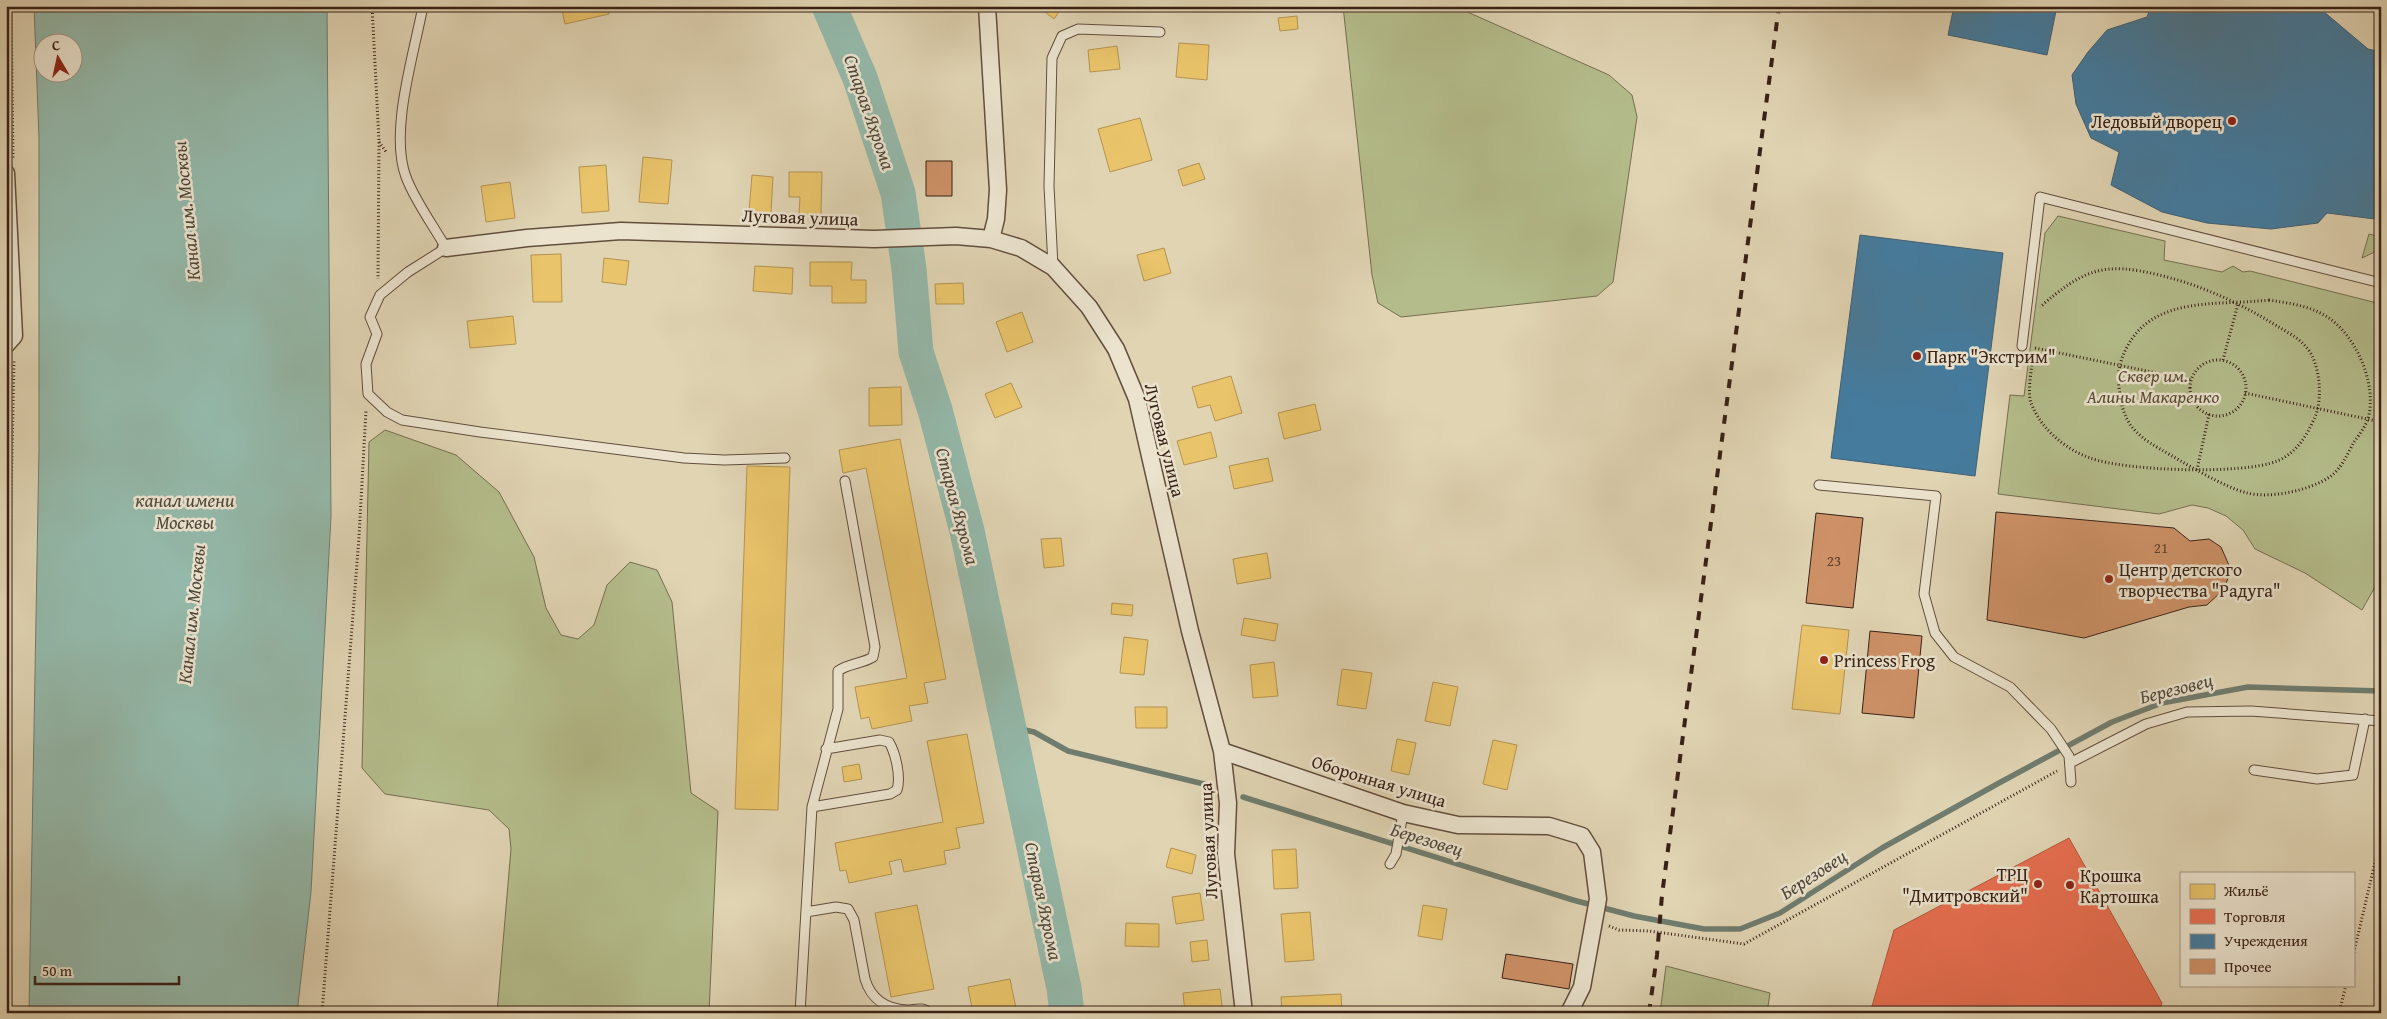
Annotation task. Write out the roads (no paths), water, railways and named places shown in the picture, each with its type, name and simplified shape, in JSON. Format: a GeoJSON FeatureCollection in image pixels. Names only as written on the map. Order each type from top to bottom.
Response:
{"type":"FeatureCollection","features":[{"type":"Feature","properties":{"kind":"street"},"geometry":{"type":"LineString","coordinates":[[987,6],[998,190],[996,219],[991,239]]}},
{"type":"Feature","properties":{"kind":"street"},"geometry":{"type":"LineString","coordinates":[[6,173],[10,341]]}},
{"type":"Feature","properties":{"kind":"street","name":"Луговая улица"},"geometry":{"type":"LineString","coordinates":[[446,248],[528,238],[621,231],[874,239],[956,236],[991,239],[1021,248],[1053,267],[1089,307],[1112,342],[1137,399],[1190,631],[1222,751],[1228,803],[1226,854],[1244,1013]]}},
{"type":"Feature","properties":{"kind":"street","name":"Оборонная улица"},"geometry":{"type":"LineString","coordinates":[[1222,751],[1403,813],[1458,825],[1549,826],[1582,836],[1592,852],[1597,910],[1588,948],[1582,987],[1569,1013]]}},
{"type":"Feature","properties":{"kind":"lane"},"geometry":{"type":"LineString","coordinates":[[423,6],[399,130],[401,156],[406,178],[446,248],[408,272],[380,295],[370,317],[377,334],[366,364],[368,394],[387,412],[402,420],[684,458],[724,460],[785,458]]}},
{"type":"Feature","properties":{"kind":"lane"},"geometry":{"type":"LineString","coordinates":[[1053,267],[1049,186],[1052,58],[1062,36],[1078,29],[1160,32]]}},
{"type":"Feature","properties":{"kind":"lane"},"geometry":{"type":"LineString","coordinates":[[2022,346],[2040,197],[2381,282]]}},
{"type":"Feature","properties":{"kind":"lane"},"geometry":{"type":"LineString","coordinates":[[800,1013],[812,807],[838,709],[838,671],[846,665],[866,662],[873,657],[875,648],[845,481]]}},
{"type":"Feature","properties":{"kind":"lane"},"geometry":{"type":"LineString","coordinates":[[1818,485],[1936,496],[1924,594],[1935,633],[1954,657],[2010,687],[2051,729],[2070,760],[2071,782]]}},
{"type":"Feature","properties":{"kind":"lane"},"geometry":{"type":"LineString","coordinates":[[2070,760],[2146,724],[2187,712],[2251,711],[2381,721]]}},
{"type":"Feature","properties":{"kind":"lane"},"geometry":{"type":"LineString","coordinates":[[2254,770],[2317,779],[2353,775],[2365,719]]}},
{"type":"Feature","properties":{"kind":"lane"},"geometry":{"type":"LineString","coordinates":[[812,807],[890,794],[897,790],[899,783],[893,748],[889,742],[880,740],[826,749]]}},
{"type":"Feature","properties":{"kind":"lane"},"geometry":{"type":"LineString","coordinates":[[1390,864],[1396,854],[1403,813]]}},
{"type":"Feature","properties":{"kind":"lane"},"geometry":{"type":"LineString","coordinates":[[806,912],[836,907],[848,909],[854,920],[865,979],[868,989],[874,998],[896,1009],[918,1008],[929,1013]]}},
{"type":"Feature","properties":{"kind":"water","name":"канал имени Москвы"},"geometry":{"type":"Polygon","coordinates":[[[34,6],[327,6],[331,516],[311,892],[297,1013],[29,1013],[39,448],[39,138],[37,82],[82,82],[82,32],[35,32],[34,6]]]}},
{"type":"Feature","properties":{"kind":"waterway","name":"Старая Яхрома"},"geometry":{"type":"LineString","coordinates":[[829,6],[860,78],[898,193],[909,269],[916,352],[935,410],[967,531],[1064,988],[1067,1013]]}},
{"type":"Feature","properties":{"kind":"waterway","name":"Березовец"},"geometry":{"type":"LineString","coordinates":[[1243,797],[1573,900],[1634,916],[1704,929],[1740,929],[1780,913],[1882,848],[2112,722],[2162,703],[2248,687],[2381,691]]}},
{"type":"Feature","properties":{"kind":"waterway","name":"Березовец"},"geometry":{"type":"LineString","coordinates":[[1012,739],[1025,730],[1034,732],[1068,751],[1204,784]]}},
{"type":"Feature","properties":{"kind":"railway"},"geometry":{"type":"LineString","coordinates":[[1649,1013],[1657,955],[1662,895],[1779,6]]}},
{"type":"Feature","properties":{"kind":"place","name":"Ледовый дворец"},"geometry":{"type":"Point","coordinates":[2232,121]}},
{"type":"Feature","properties":{"kind":"place","name":"Парк \"Экстрим\""},"geometry":{"type":"Point","coordinates":[1917,356]}},
{"type":"Feature","properties":{"kind":"place","name":"Центр детского творчества \"Радуга\""},"geometry":{"type":"Point","coordinates":[2109,579]}},
{"type":"Feature","properties":{"kind":"place","name":"Princess Frog"},"geometry":{"type":"Point","coordinates":[1824,660]}},
{"type":"Feature","properties":{"kind":"place","name":"ТРЦ \"Дмитровский\""},"geometry":{"type":"Point","coordinates":[2038,884]}},
{"type":"Feature","properties":{"kind":"place","name":"Крошка Картошка"},"geometry":{"type":"Point","coordinates":[2070,885]}},
{"type":"Feature","properties":{"kind":"water label","name":"Канал им. Москвы"},"geometry":{"type":"Point","coordinates":[186,211]}},
{"type":"Feature","properties":{"kind":"water label","name":"Канал им. Москвы"},"geometry":{"type":"Point","coordinates":[191,614]}},
{"type":"Feature","properties":{"kind":"park label","name":"Сквер им. Алины Макаренко"},"geometry":{"type":"Point","coordinates":[2153,385]}}]}
